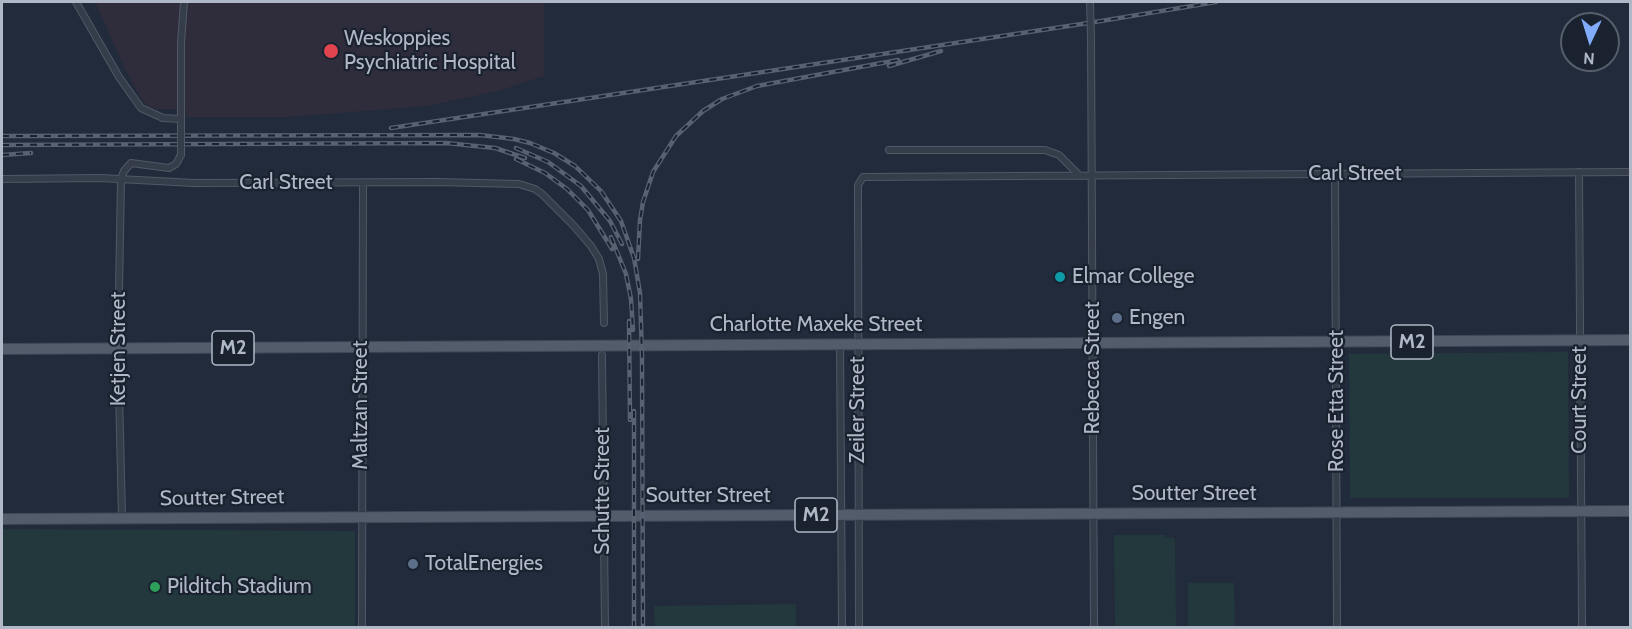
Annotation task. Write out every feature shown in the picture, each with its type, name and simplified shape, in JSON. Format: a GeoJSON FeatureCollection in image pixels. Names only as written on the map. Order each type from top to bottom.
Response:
{"type":"FeatureCollection","features":[{"type":"Feature","properties":{"kind":"main road","name":"Charlotte Maxeke Street"},"geometry":{"type":"LineString","coordinates":[[2,349],[1630,340]]}},
{"type":"Feature","properties":{"kind":"main road","name":"Soutter Street"},"geometry":{"type":"LineString","coordinates":[[2,519],[1630,511]]}},
{"type":"Feature","properties":{"kind":"street"},"geometry":{"type":"LineString","coordinates":[[76,2],[119,77],[141,108],[163,118],[181,119]]}},
{"type":"Feature","properties":{"kind":"street"},"geometry":{"type":"LineString","coordinates":[[121,179],[131,163],[169,168],[176,164],[181,155],[184,2]]}},
{"type":"Feature","properties":{"kind":"street","name":"Rebecca Street"},"geometry":{"type":"LineString","coordinates":[[1090,2],[1094,627]]}},
{"type":"Feature","properties":{"kind":"street"},"geometry":{"type":"LineString","coordinates":[[889,150],[1045,150],[1059,155],[1078,175]]}},
{"type":"Feature","properties":{"kind":"street","name":"Court Street"},"geometry":{"type":"LineString","coordinates":[[1579,172],[1582,627]]}},
{"type":"Feature","properties":{"kind":"street","name":"Carl Street"},"geometry":{"type":"LineString","coordinates":[[858,193],[859,183],[866,176],[1630,172]]}},
{"type":"Feature","properties":{"kind":"street","name":"Rose Etta Street"},"geometry":{"type":"LineString","coordinates":[[1335,174],[1337,627]]}},
{"type":"Feature","properties":{"kind":"street","name":"Carl Street"},"geometry":{"type":"LineString","coordinates":[[2,179],[121,179],[194,183],[519,184],[535,189],[561,213],[583,236],[602,266],[604,323]]}},
{"type":"Feature","properties":{"kind":"street","name":"Ketjen Street"},"geometry":{"type":"LineString","coordinates":[[121,179],[118,348],[122,518]]}},
{"type":"Feature","properties":{"kind":"street","name":"Maltzan Street"},"geometry":{"type":"LineString","coordinates":[[362,627],[363,183]]}},
{"type":"Feature","properties":{"kind":"street","name":"Zeiler Street"},"geometry":{"type":"LineString","coordinates":[[858,193],[859,627]]}},
{"type":"Feature","properties":{"kind":"street","name":"Zeiler Street"},"geometry":{"type":"LineString","coordinates":[[840,345],[842,627]]}},
{"type":"Feature","properties":{"kind":"street","name":"Schutte Street"},"geometry":{"type":"LineString","coordinates":[[602,355],[604,627]]}},
{"type":"Feature","properties":{"kind":"shaded area","name":"Weskoppies Psychiatric Hospital"},"geometry":{"type":"Polygon","coordinates":[[[95,2],[544,2],[544,76],[498,91],[427,106],[288,117],[186,117],[186,109],[158,109],[150,107],[142,100],[126,71],[95,2]]]}},
{"type":"Feature","properties":{"kind":"green space"},"geometry":{"type":"Polygon","coordinates":[[[1568,352],[1569,498],[1350,498],[1349,354],[1568,352]]]}},
{"type":"Feature","properties":{"kind":"green space"},"geometry":{"type":"Polygon","coordinates":[[[2,529],[355,531],[355,627],[2,627],[2,529]]]}},
{"type":"Feature","properties":{"kind":"green space"},"geometry":{"type":"Polygon","coordinates":[[[1114,535],[1165,535],[1165,537],[1175,538],[1176,627],[1115,627],[1114,535]]]}},
{"type":"Feature","properties":{"kind":"green space"},"geometry":{"type":"Polygon","coordinates":[[[1188,583],[1234,583],[1235,627],[1188,627],[1188,583]]]}},
{"type":"Feature","properties":{"kind":"green space"},"geometry":{"type":"Polygon","coordinates":[[[796,604],[796,627],[655,627],[654,606],[796,604]]]}},
{"type":"Feature","properties":{"kind":"railway"},"geometry":{"type":"LineString","coordinates":[[391,128],[1216,2]]}},
{"type":"Feature","properties":{"kind":"railway"},"geometry":{"type":"LineString","coordinates":[[889,66],[941,51]]}},
{"type":"Feature","properties":{"kind":"railway"},"geometry":{"type":"LineString","coordinates":[[638,259],[643,202],[653,172],[676,136],[703,111],[722,99],[757,86],[898,60]]}},
{"type":"Feature","properties":{"kind":"railway"},"geometry":{"type":"LineString","coordinates":[[2,136],[480,135],[530,143],[554,153],[575,166],[601,191],[621,221],[634,258],[640,293],[643,628]]}},
{"type":"Feature","properties":{"kind":"railway"},"geometry":{"type":"LineString","coordinates":[[2,145],[446,143],[495,148],[525,158]]}},
{"type":"Feature","properties":{"kind":"railway"},"geometry":{"type":"LineString","coordinates":[[516,148],[548,162],[581,186],[610,221],[622,244]]}},
{"type":"Feature","properties":{"kind":"railway"},"geometry":{"type":"LineString","coordinates":[[2,155],[31,153]]}},
{"type":"Feature","properties":{"kind":"railway"},"geometry":{"type":"LineString","coordinates":[[516,159],[545,173],[567,189],[588,210],[612,249]]}},
{"type":"Feature","properties":{"kind":"railway"},"geometry":{"type":"LineString","coordinates":[[611,237],[626,274],[631,299],[633,330]]}},
{"type":"Feature","properties":{"kind":"railway"},"geometry":{"type":"LineString","coordinates":[[629,321],[630,420]]}},
{"type":"Feature","properties":{"kind":"railway"},"geometry":{"type":"LineString","coordinates":[[634,411],[634,628]]}},
{"type":"Feature","properties":{"kind":"place","name":"Weskoppies Psychiatric Hospital"},"geometry":{"type":"Point","coordinates":[331,51]}},
{"type":"Feature","properties":{"kind":"place","name":"Elmar College"},"geometry":{"type":"Point","coordinates":[1060,277]}},
{"type":"Feature","properties":{"kind":"place","name":"Engen"},"geometry":{"type":"Point","coordinates":[1117,318]}},
{"type":"Feature","properties":{"kind":"place","name":"TotalEnergies"},"geometry":{"type":"Point","coordinates":[413,564]}},
{"type":"Feature","properties":{"kind":"place","name":"Pilditch Stadium"},"geometry":{"type":"Point","coordinates":[155,587]}}]}
